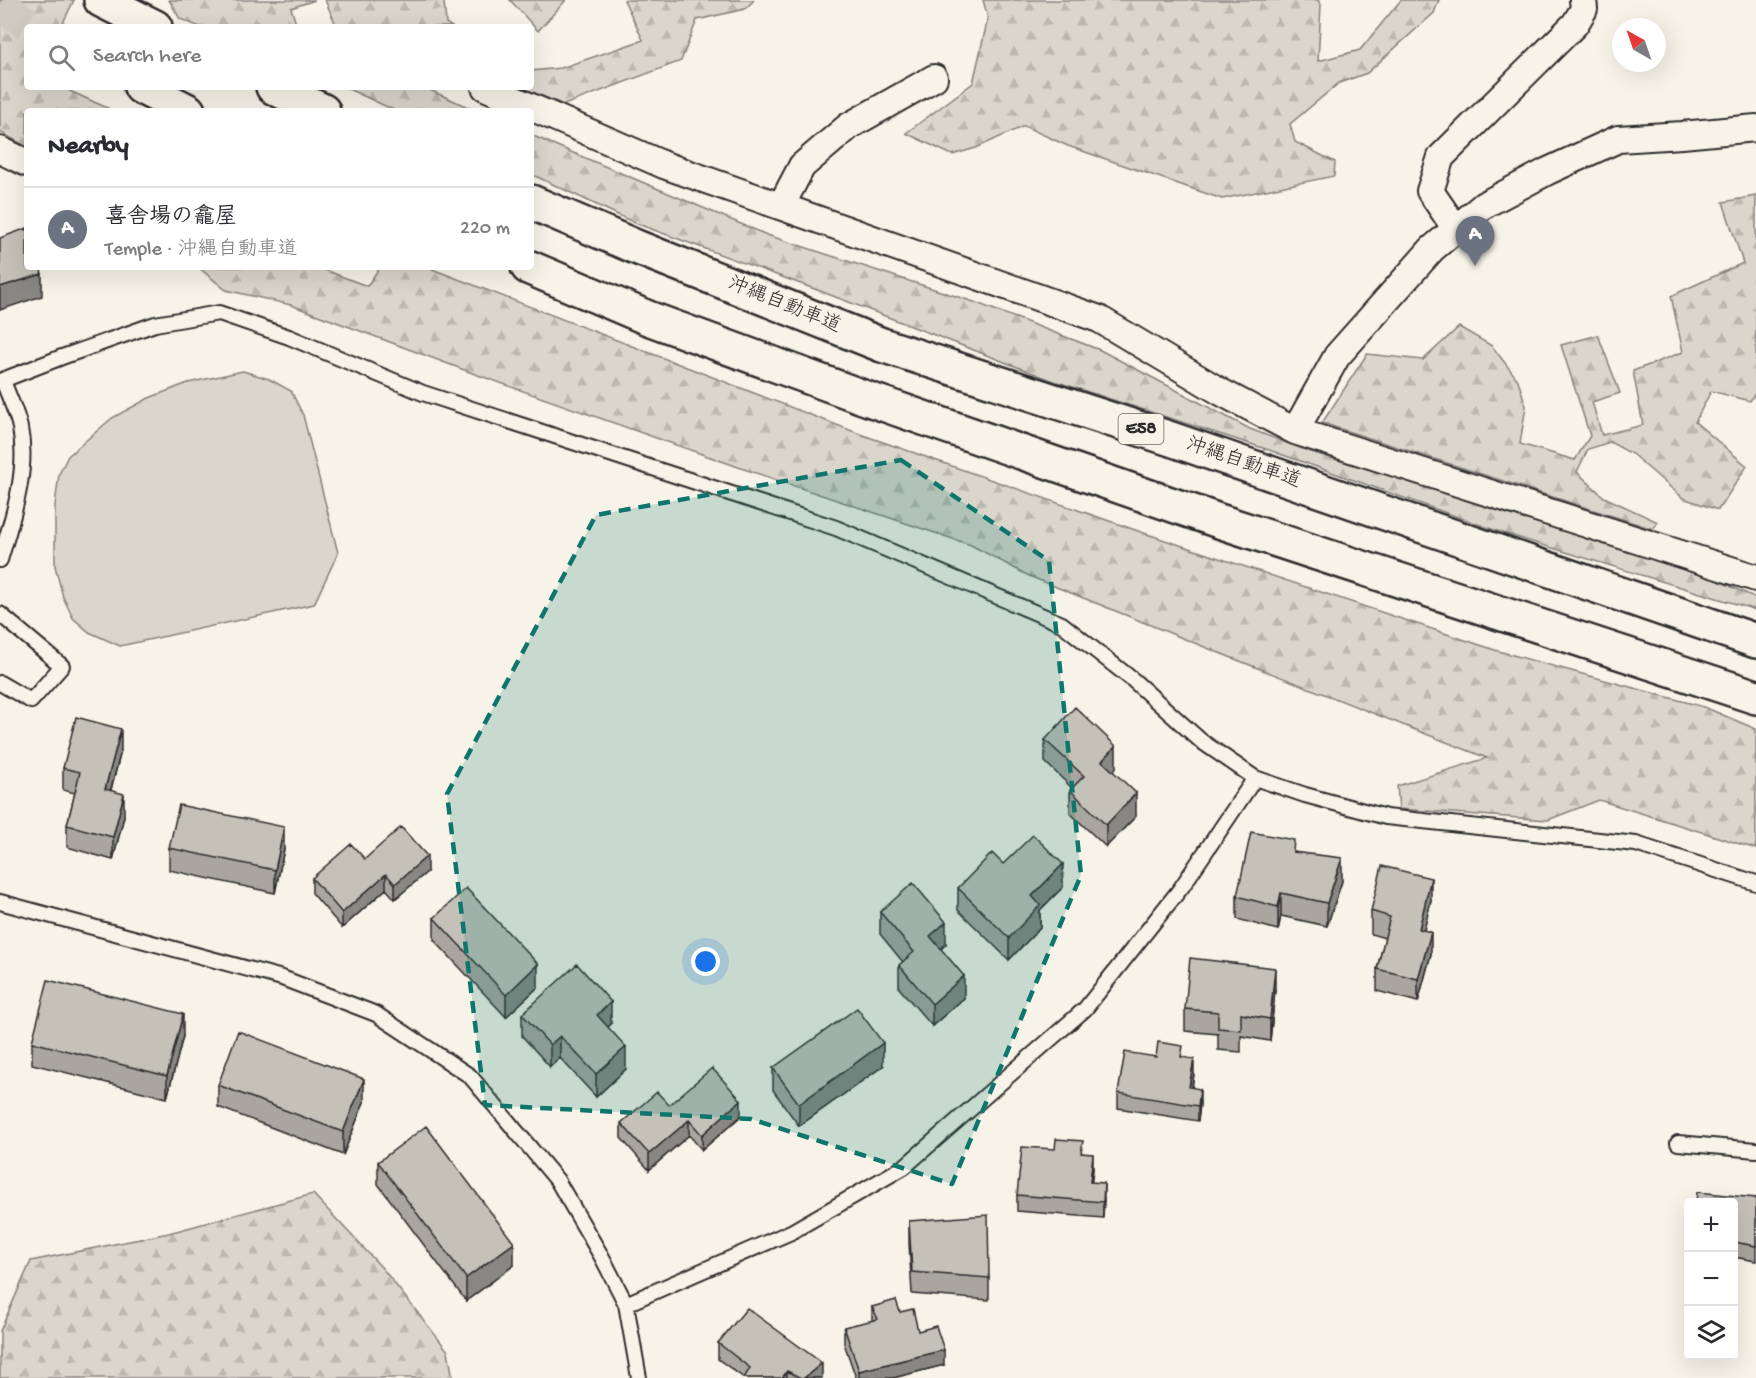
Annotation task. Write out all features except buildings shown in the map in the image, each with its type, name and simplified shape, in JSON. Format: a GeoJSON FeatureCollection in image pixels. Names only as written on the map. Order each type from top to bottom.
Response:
{"type":"FeatureCollection","features":[{"type":"Feature","properties":{"kind":"highway"},"geometry":{"type":"LineString","coordinates":[[102,0],[149,24]]}},
{"type":"Feature","properties":{"kind":"highway"},"geometry":{"type":"LineString","coordinates":[[147,90],[182,108]]}},
{"type":"Feature","properties":{"kind":"highway"},"geometry":{"type":"LineString","coordinates":[[279,90],[317,108]]}},
{"type":"Feature","properties":{"kind":"highway","name":"沖縄自動車道"},"geometry":{"type":"LineString","coordinates":[[534,203],[636,247],[882,345],[1171,439],[1756,641]]}},
{"type":"Feature","properties":{"kind":"highway"},"geometry":{"type":"LineString","coordinates":[[534,270],[648,318],[897,409],[1230,525],[1756,697]]}},
{"type":"Feature","properties":{"kind":"street"},"geometry":{"type":"LineString","coordinates":[[1456,228],[1430,191],[1441,157],[1575,24],[1584,9],[1583,0]]}},
{"type":"Feature","properties":{"kind":"street"},"geometry":{"type":"LineString","coordinates":[[781,206],[802,166],[849,126],[934,78]]}},
{"type":"Feature","properties":{"kind":"street"},"geometry":{"type":"LineString","coordinates":[[492,90],[533,108]]}},
{"type":"Feature","properties":{"kind":"street"},"geometry":{"type":"LineString","coordinates":[[534,108],[664,165],[1099,319],[1221,392],[1295,431],[1756,578]]}},
{"type":"Feature","properties":{"kind":"street"},"geometry":{"type":"LineString","coordinates":[[1295,431],[1337,357],[1432,249],[1484,205],[1548,171],[1618,139],[1756,128]]}},
{"type":"Feature","properties":{"kind":"street"},"geometry":{"type":"LineString","coordinates":[[0,150],[24,162]]}},
{"type":"Feature","properties":{"kind":"lane"},"geometry":{"type":"LineString","coordinates":[[0,560],[16,504],[23,457],[20,428],[1,381],[155,324],[219,314],[289,337],[423,393],[836,528],[1062,624],[1133,680],[1201,741],[1254,778],[1305,795],[1386,817],[1636,844],[1756,882]]}},
{"type":"Feature","properties":{"kind":"lane"},"geometry":{"type":"LineString","coordinates":[[0,614],[62,666],[31,701],[0,683]]}},
{"type":"Feature","properties":{"kind":"lane"},"geometry":{"type":"LineString","coordinates":[[626,1304],[791,1232],[904,1167],[1085,1009],[1181,888],[1254,778]]}},
{"type":"Feature","properties":{"kind":"lane"},"geometry":{"type":"LineString","coordinates":[[0,902],[282,978],[375,1014],[470,1076],[558,1180],[603,1259],[626,1304],[639,1378]]}},
{"type":"Feature","properties":{"kind":"lane"},"geometry":{"type":"LineString","coordinates":[[1678,1143],[1756,1150]]}},
{"type":"Feature","properties":{"kind":"highlighted area"},"geometry":{"type":"Polygon","coordinates":[[[901,460],[1049,561],[1081,875],[952,1184],[751,1119],[485,1105],[447,794],[596,515],[901,460]]]}},
{"type":"Feature","properties":{"kind":"green space"},"geometry":{"type":"Polygon","coordinates":[[[0,0],[74,0],[62,24],[24,24],[24,90],[68,90],[107,108],[24,108],[24,145],[0,132],[0,0]]]}},
{"type":"Feature","properties":{"kind":"green space"},"geometry":{"type":"Polygon","coordinates":[[[169,0],[315,0],[291,8],[296,24],[192,24],[180,19],[169,0]]]}},
{"type":"Feature","properties":{"kind":"green space"},"geometry":{"type":"Polygon","coordinates":[[[325,0],[448,0],[444,2],[448,24],[336,24],[325,0]]]}},
{"type":"Feature","properties":{"kind":"green space"},"geometry":{"type":"Polygon","coordinates":[[[510,0],[566,0],[538,31],[510,0]]]}},
{"type":"Feature","properties":{"kind":"green space"},"geometry":{"type":"Polygon","coordinates":[[[624,0],[754,0],[745,9],[697,20],[681,61],[564,105],[527,90],[534,90],[534,71],[561,68],[643,40],[624,0]]]}},
{"type":"Feature","properties":{"kind":"green space"},"geometry":{"type":"Polygon","coordinates":[[[983,0],[1318,0],[1321,5],[1318,61],[1360,50],[1401,0],[1439,0],[1434,13],[1367,73],[1339,83],[1290,124],[1295,142],[1335,162],[1334,176],[1222,199],[1068,146],[1024,126],[976,148],[952,155],[906,133],[973,83],[988,18],[983,0]]]}},
{"type":"Feature","properties":{"kind":"green space"},"geometry":{"type":"Polygon","coordinates":[[[350,90],[430,90],[470,108],[390,108],[350,90]]]}},
{"type":"Feature","properties":{"kind":"green space"},"geometry":{"type":"Polygon","coordinates":[[[534,136],[767,235],[974,302],[1100,350],[1250,429],[1308,451],[1581,533],[1704,574],[1756,598],[1756,610],[1503,533],[1269,450],[1054,381],[635,223],[534,175],[534,136]]]}},
{"type":"Feature","properties":{"kind":"green space"},"geometry":{"type":"Polygon","coordinates":[[[1756,196],[1756,392],[1750,401],[1711,391],[1695,422],[1747,466],[1718,510],[1683,498],[1632,454],[1610,442],[1588,449],[1577,472],[1604,497],[1658,522],[1653,529],[1322,423],[1367,354],[1423,360],[1459,327],[1492,346],[1518,380],[1526,406],[1520,444],[1575,460],[1590,436],[1561,345],[1598,335],[1620,393],[1592,402],[1602,435],[1643,425],[1633,371],[1683,352],[1671,296],[1743,263],[1723,202],[1756,196]]]}},
{"type":"Feature","properties":{"kind":"green space"},"geometry":{"type":"Polygon","coordinates":[[[202,270],[325,270],[367,286],[378,270],[435,270],[860,434],[1141,532],[1498,651],[1704,707],[1756,729],[1756,849],[1599,800],[1548,820],[1399,809],[1397,786],[1487,758],[1029,576],[971,545],[747,470],[475,374],[291,305],[226,290],[202,270]]]}},
{"type":"Feature","properties":{"kind":"green space"},"geometry":{"type":"Polygon","coordinates":[[[243,371],[269,379],[291,391],[303,415],[338,553],[314,604],[120,646],[89,632],[73,618],[63,597],[55,566],[55,505],[59,474],[68,456],[112,418],[149,398],[188,383],[243,371]]]}},
{"type":"Feature","properties":{"kind":"green space"},"geometry":{"type":"Polygon","coordinates":[[[313,1194],[383,1269],[448,1351],[453,1378],[0,1378],[0,1331],[31,1261],[169,1233],[313,1194]]]}},
{"type":"Feature","properties":{"kind":"tunnel"},"geometry":{"type":"LineString","coordinates":[[0,5],[28,24]]}},
{"type":"Feature","properties":{"kind":"place","name":"喜舎場の龕屋"},"geometry":{"type":"Point","coordinates":[1475,266]}}]}
